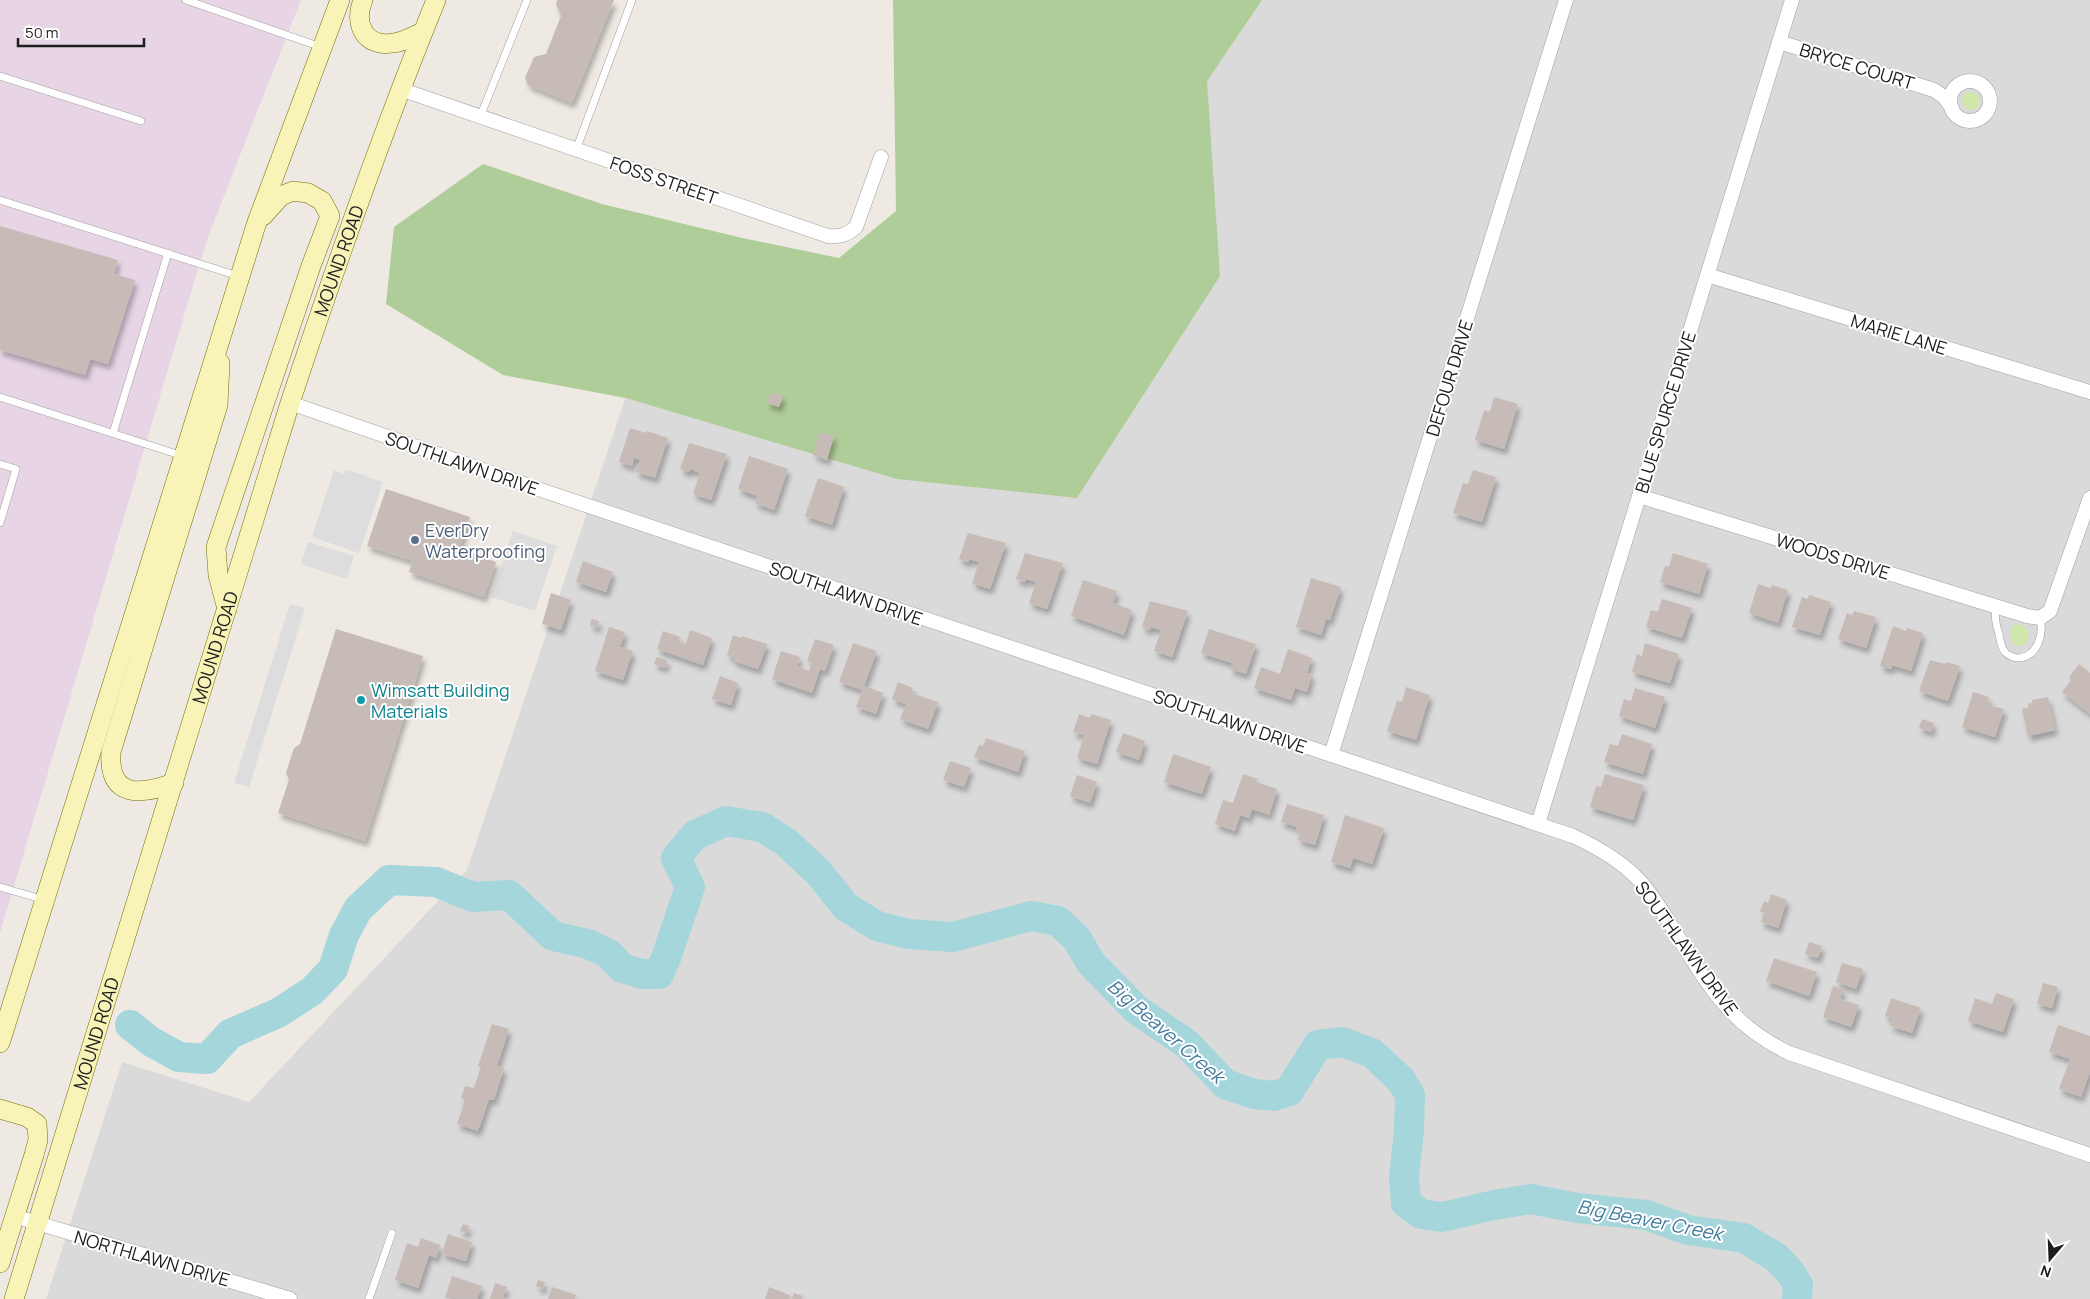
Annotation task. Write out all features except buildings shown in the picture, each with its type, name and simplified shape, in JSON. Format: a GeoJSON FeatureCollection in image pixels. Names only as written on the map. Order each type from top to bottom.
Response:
{"type":"FeatureCollection","features":[{"type":"Feature","properties":{"kind":"main road"},"geometry":{"type":"LineString","coordinates":[[174,782],[155,790],[127,789],[114,780],[110,766],[111,752],[192,458],[221,337],[257,222],[340,0]]}},
{"type":"Feature","properties":{"kind":"main road"},"geometry":{"type":"LineString","coordinates":[[363,0],[358,11],[359,22],[370,40],[380,44],[392,44],[423,32]]}},
{"type":"Feature","properties":{"kind":"main road","name":"MOUND ROAD"},"geometry":{"type":"LineString","coordinates":[[14,1299],[290,404],[337,260],[400,89],[436,0]]}},
{"type":"Feature","properties":{"kind":"main road"},"geometry":{"type":"LineString","coordinates":[[227,608],[218,575],[216,547],[311,266],[330,216],[322,201],[308,193],[293,191],[281,196],[257,222]]}},
{"type":"Feature","properties":{"kind":"main road"},"geometry":{"type":"LineString","coordinates":[[0,1042],[45,900],[192,458]]}},
{"type":"Feature","properties":{"kind":"main road"},"geometry":{"type":"LineString","coordinates":[[0,1109],[27,1117],[37,1124],[38,1140],[0,1263]]}},
{"type":"Feature","properties":{"kind":"street","name":"DEFOUR DRIVE"},"geometry":{"type":"LineString","coordinates":[[1331,755],[1566,0]]}},
{"type":"Feature","properties":{"kind":"street","name":"BLUE SPURCE DRIVE"},"geometry":{"type":"LineString","coordinates":[[1538,824],[1792,0]]}},
{"type":"Feature","properties":{"kind":"street","name":"BRYCE COURT"},"geometry":{"type":"LineString","coordinates":[[1779,42],[1934,90],[1944,97],[1960,118],[1973,121],[1979,119],[1988,110],[1990,97],[1983,86],[1971,82],[1947,89],[1934,90]]}},
{"type":"Feature","properties":{"kind":"street"},"geometry":{"type":"LineString","coordinates":[[1952,108],[1951,95],[1959,85]]}},
{"type":"Feature","properties":{"kind":"street","name":"FOSS STREET"},"geometry":{"type":"LineString","coordinates":[[400,89],[815,232],[839,237],[849,234],[856,227],[881,157]]}},
{"type":"Feature","properties":{"kind":"street","name":"MARIE LANE"},"geometry":{"type":"LineString","coordinates":[[1707,275],[2090,392]]}},
{"type":"Feature","properties":{"kind":"street","name":"SOUTHLAWN DRIVE"},"geometry":{"type":"LineString","coordinates":[[290,404],[1538,824],[1597,846],[1640,880],[1721,1002],[1740,1022],[1771,1044],[1790,1053],[2090,1155]]}},
{"type":"Feature","properties":{"kind":"street","name":"WOODS DRIVE"},"geometry":{"type":"LineString","coordinates":[[1639,496],[2033,617]]}},
{"type":"Feature","properties":{"kind":"street"},"geometry":{"type":"LineString","coordinates":[[2033,617],[2050,611],[2090,498]]}},
{"type":"Feature","properties":{"kind":"street","name":"NORTHLAWN DRIVE"},"geometry":{"type":"LineString","coordinates":[[14,1216],[290,1299]]}},
{"type":"Feature","properties":{"kind":"lane"},"geometry":{"type":"LineString","coordinates":[[186,0],[321,48]]}},
{"type":"Feature","properties":{"kind":"lane"},"geometry":{"type":"LineString","coordinates":[[480,116],[527,0]]}},
{"type":"Feature","properties":{"kind":"lane"},"geometry":{"type":"LineString","coordinates":[[576,150],[632,0]]}},
{"type":"Feature","properties":{"kind":"lane"},"geometry":{"type":"LineString","coordinates":[[0,76],[141,121]]}},
{"type":"Feature","properties":{"kind":"lane"},"geometry":{"type":"LineString","coordinates":[[0,200],[240,276]]}},
{"type":"Feature","properties":{"kind":"lane"},"geometry":{"type":"LineString","coordinates":[[113,433],[168,253]]}},
{"type":"Feature","properties":{"kind":"lane"},"geometry":{"type":"LineString","coordinates":[[0,397],[192,458]]}},
{"type":"Feature","properties":{"kind":"lane"},"geometry":{"type":"LineString","coordinates":[[0,464],[16,469],[0,523]]}},
{"type":"Feature","properties":{"kind":"lane"},"geometry":{"type":"LineString","coordinates":[[1996,607],[1995,616],[2004,652],[2015,658],[2028,656],[2038,644],[2042,630],[2033,617]]}},
{"type":"Feature","properties":{"kind":"lane"},"geometry":{"type":"LineString","coordinates":[[0,887],[45,900]]}},
{"type":"Feature","properties":{"kind":"lane"},"geometry":{"type":"LineString","coordinates":[[369,1299],[392,1233]]}},
{"type":"Feature","properties":{"kind":"shaded area"},"geometry":{"type":"Polygon","coordinates":[[[0,0],[301,0],[206,242],[0,933],[0,0]]]}},
{"type":"Feature","properties":{"kind":"shaded area"},"geometry":{"type":"Polygon","coordinates":[[[1139,0],[2090,0],[2090,1299],[46,1299],[122,1062],[249,1102],[467,870],[642,349],[1013,462],[1139,0]]]}},
{"type":"Feature","properties":{"kind":"shaded area"},"geometry":{"type":"Polygon","coordinates":[[[345,469],[383,482],[359,553],[312,537],[334,470],[344,474],[345,469]]]}},
{"type":"Feature","properties":{"kind":"shaded area"},"geometry":{"type":"Polygon","coordinates":[[[513,531],[557,546],[535,611],[491,597],[513,531]]]}},
{"type":"Feature","properties":{"kind":"shaded area"},"geometry":{"type":"Polygon","coordinates":[[[308,542],[354,556],[347,579],[301,564],[308,542]]]}},
{"type":"Feature","properties":{"kind":"shaded area"},"geometry":{"type":"Polygon","coordinates":[[[290,604],[305,608],[249,787],[234,783],[290,604]]]}},
{"type":"Feature","properties":{"kind":"green space"},"geometry":{"type":"Polygon","coordinates":[[[893,0],[1262,0],[1207,81],[1220,276],[1077,498],[897,479],[626,398],[503,375],[386,304],[394,227],[483,164],[602,204],[742,238],[839,258],[896,211],[893,0]]]}},
{"type":"Feature","properties":{"kind":"green space"},"geometry":{"type":"Polygon","coordinates":[[[1967,92],[1975,92],[1980,97],[1978,108],[1967,110],[1962,105],[1962,97],[1967,92]]]}},
{"type":"Feature","properties":{"kind":"green space"},"geometry":{"type":"Polygon","coordinates":[[[2013,625],[2024,626],[2029,631],[2027,641],[2022,646],[2016,646],[2012,642],[2011,631],[2013,625]]]}},
{"type":"Feature","properties":{"kind":"waterway","name":"Big Beaver Creek"},"geometry":{"type":"LineString","coordinates":[[130,1025],[150,1041],[179,1057],[207,1059],[230,1034],[278,1013],[312,991],[333,969],[344,935],[358,909],[389,880],[436,882],[473,897],[509,895],[553,936],[588,944],[609,954],[622,968],[642,974],[659,974],[690,887],[676,858],[695,835],[726,821],[762,827],[787,843],[819,873],[846,907],[877,926],[908,934],[953,937],[1031,916],[1058,921],[1077,939],[1091,963],[1137,1010],[1187,1044],[1225,1084],[1254,1094],[1274,1096],[1289,1091],[1318,1045],[1342,1042],[1372,1053],[1401,1080],[1410,1095],[1409,1131],[1404,1177],[1406,1203],[1421,1214],[1442,1217],[1531,1199],[1577,1208],[1646,1215],[1688,1230],[1744,1238],[1777,1258],[1791,1273],[1798,1285],[1797,1299]]}},
{"type":"Feature","properties":{"kind":"place","name":"EverDry Waterproofing"},"geometry":{"type":"Point","coordinates":[415,540]}},
{"type":"Feature","properties":{"kind":"place","name":"Wimsatt Building Materials"},"geometry":{"type":"Point","coordinates":[361,700]}}]}
